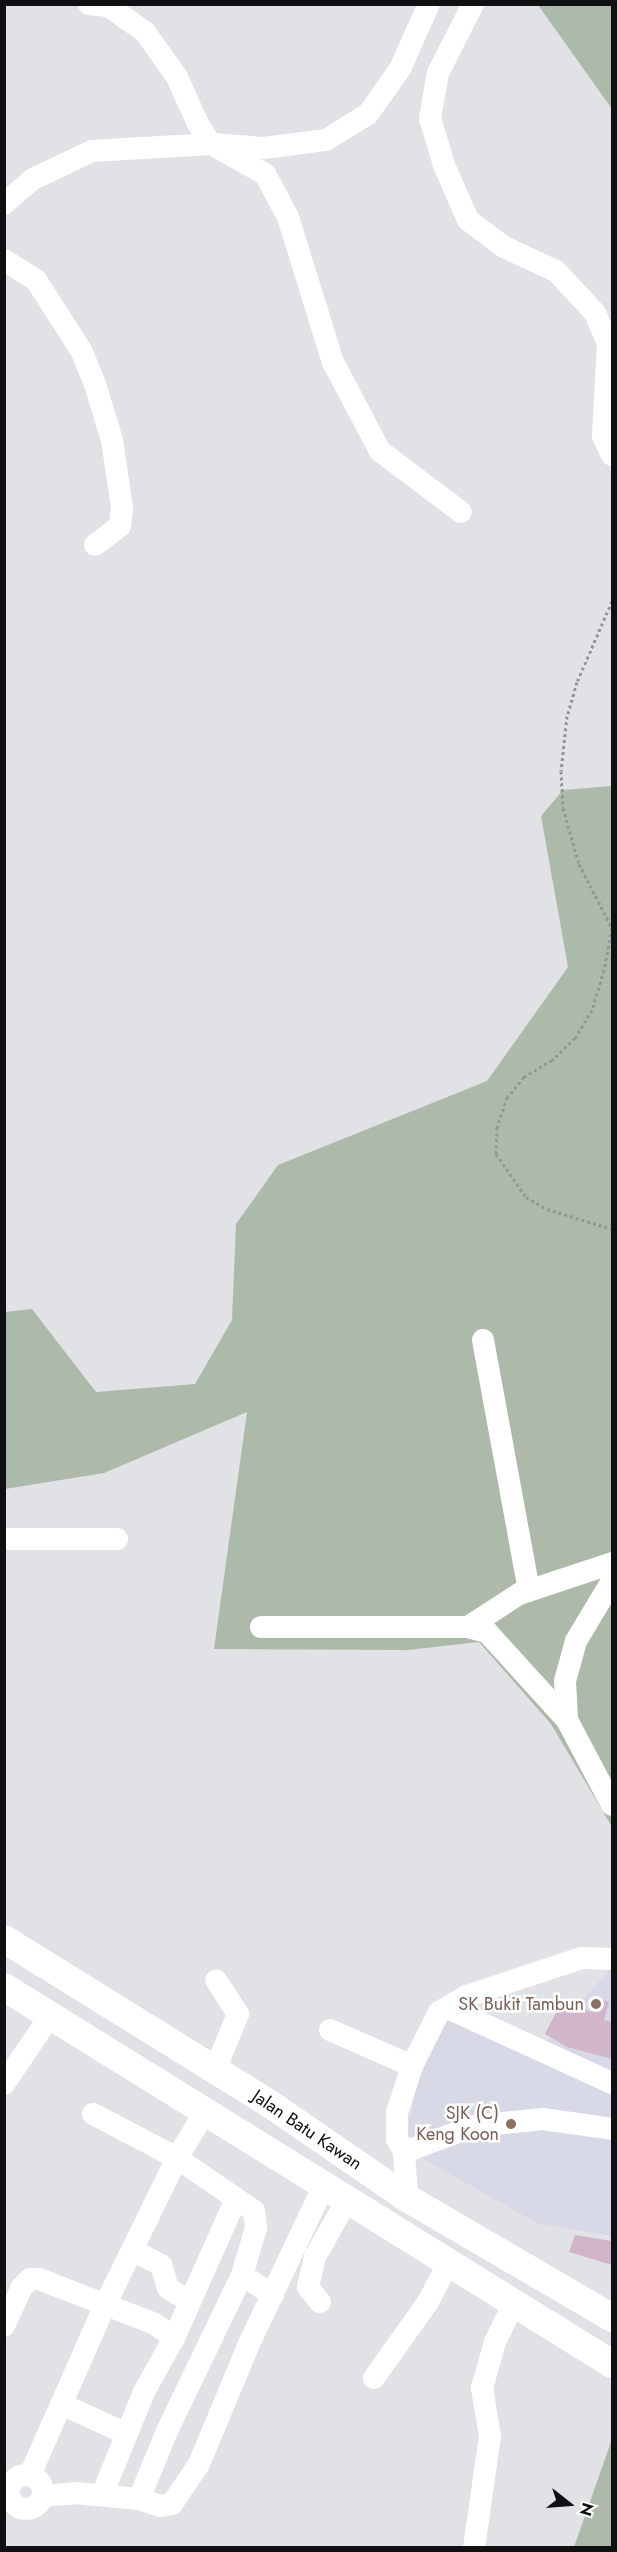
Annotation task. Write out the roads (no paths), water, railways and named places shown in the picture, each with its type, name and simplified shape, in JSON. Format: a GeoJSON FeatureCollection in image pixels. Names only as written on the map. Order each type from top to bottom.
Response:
{"type":"FeatureCollection","features":[{"type":"Feature","properties":{"kind":"main road","name":"Jalan Batu Kawan"},"geometry":{"type":"LineString","coordinates":[[4,1939],[215,2070],[407,2198],[612,2318]]}},
{"type":"Feature","properties":{"kind":"main road","name":"Jalan Batu Kawan"},"geometry":{"type":"LineString","coordinates":[[4,1987],[449,2262],[513,2305],[612,2364]]}},
{"type":"Feature","properties":{"kind":"street"},"geometry":{"type":"LineString","coordinates":[[89,4],[108,6],[145,32],[177,77],[197,122],[211,144],[265,174],[288,217],[333,362],[380,451],[461,512]]}},
{"type":"Feature","properties":{"kind":"street"},"geometry":{"type":"LineString","coordinates":[[4,204],[33,179],[92,151],[211,144],[264,148],[326,140],[368,114],[400,69],[429,4]]}},
{"type":"Feature","properties":{"kind":"street"},"geometry":{"type":"LineString","coordinates":[[473,4],[438,73],[430,118],[444,165],[468,220],[504,247],[556,271],[595,313],[608,343],[603,436],[612,455]]}},
{"type":"Feature","properties":{"kind":"street"},"geometry":{"type":"LineString","coordinates":[[4,260],[36,280],[82,352],[95,384],[112,440],[122,508],[120,526],[95,545]]}},
{"type":"Feature","properties":{"kind":"street"},"geometry":{"type":"LineString","coordinates":[[483,1340],[529,1591]]}},
{"type":"Feature","properties":{"kind":"street"},"geometry":{"type":"LineString","coordinates":[[4,1539],[117,1539]]}},
{"type":"Feature","properties":{"kind":"street"},"geometry":{"type":"LineString","coordinates":[[468,1627],[491,1609],[529,1591],[612,1563]]}},
{"type":"Feature","properties":{"kind":"street"},"geometry":{"type":"LineString","coordinates":[[567,1720],[565,1681],[570,1658],[588,1617],[612,1581]]}},
{"type":"Feature","properties":{"kind":"street"},"geometry":{"type":"LineString","coordinates":[[261,1627],[468,1627],[487,1632],[512,1654],[567,1720],[612,1804]]}},
{"type":"Feature","properties":{"kind":"street"},"geometry":{"type":"LineString","coordinates":[[407,2198],[404,2152],[397,2139],[397,2113],[412,2066],[430,2024],[439,2012],[467,1996],[582,1958],[612,1959]]}},
{"type":"Feature","properties":{"kind":"street"},"geometry":{"type":"LineString","coordinates":[[215,2070],[238,2014],[216,1980]]}},
{"type":"Feature","properties":{"kind":"street"},"geometry":{"type":"LineString","coordinates":[[448,2008],[612,2083]]}},
{"type":"Feature","properties":{"kind":"street"},"geometry":{"type":"LineString","coordinates":[[8,2072],[50,2016]]}},
{"type":"Feature","properties":{"kind":"street"},"geometry":{"type":"LineString","coordinates":[[330,2030],[412,2066]]}},
{"type":"Feature","properties":{"kind":"street"},"geometry":{"type":"LineString","coordinates":[[30,2475],[106,2303],[177,2157],[205,2112]]}},
{"type":"Feature","properties":{"kind":"street"},"geometry":{"type":"LineString","coordinates":[[93,2114],[177,2157],[254,2211],[256,2228],[242,2275],[167,2431],[139,2499]]}},
{"type":"Feature","properties":{"kind":"street"},"geometry":{"type":"LineString","coordinates":[[404,2152],[475,2126],[512,2120],[543,2119],[612,2129]]}},
{"type":"Feature","properties":{"kind":"street"},"geometry":{"type":"LineString","coordinates":[[43,2496],[102,2495],[139,2499],[160,2506],[172,2504],[199,2464],[273,2295],[335,2193]]}},
{"type":"Feature","properties":{"kind":"street"},"geometry":{"type":"LineString","coordinates":[[320,2302],[308,2287],[335,2193]]}},
{"type":"Feature","properties":{"kind":"street"},"geometry":{"type":"LineString","coordinates":[[102,2495],[144,2392],[174,2338],[236,2199]]}},
{"type":"Feature","properties":{"kind":"street"},"geometry":{"type":"LineString","coordinates":[[132,2250],[161,2265],[168,2288],[189,2301]]}},
{"type":"Feature","properties":{"kind":"street"},"geometry":{"type":"LineString","coordinates":[[374,2378],[428,2301],[449,2262]]}},
{"type":"Feature","properties":{"kind":"street"},"geometry":{"type":"LineString","coordinates":[[242,2275],[273,2295]]}},
{"type":"Feature","properties":{"kind":"street"},"geometry":{"type":"LineString","coordinates":[[4,2326],[30,2279],[39,2279],[106,2303],[155,2324],[174,2338]]}},
{"type":"Feature","properties":{"kind":"street"},"geometry":{"type":"LineString","coordinates":[[474,2547],[490,2436],[482,2388],[495,2342],[513,2305]]}},
{"type":"Feature","properties":{"kind":"street"},"geometry":{"type":"LineString","coordinates":[[61,2404],[127,2434]]}},
{"type":"Feature","properties":{"kind":"street"},"geometry":{"type":"LineString","coordinates":[[30,2475],[42,2485],[43,2496],[38,2505],[27,2509],[17,2506],[7,2497],[15,2478],[30,2475]]}},
{"type":"Feature","properties":{"kind":"place","name":"SK Bukit Tambun"},"geometry":{"type":"Point","coordinates":[596,2004]}},
{"type":"Feature","properties":{"kind":"place","name":"SJK (C) Keng Koon"},"geometry":{"type":"Point","coordinates":[511,2124]}}]}
